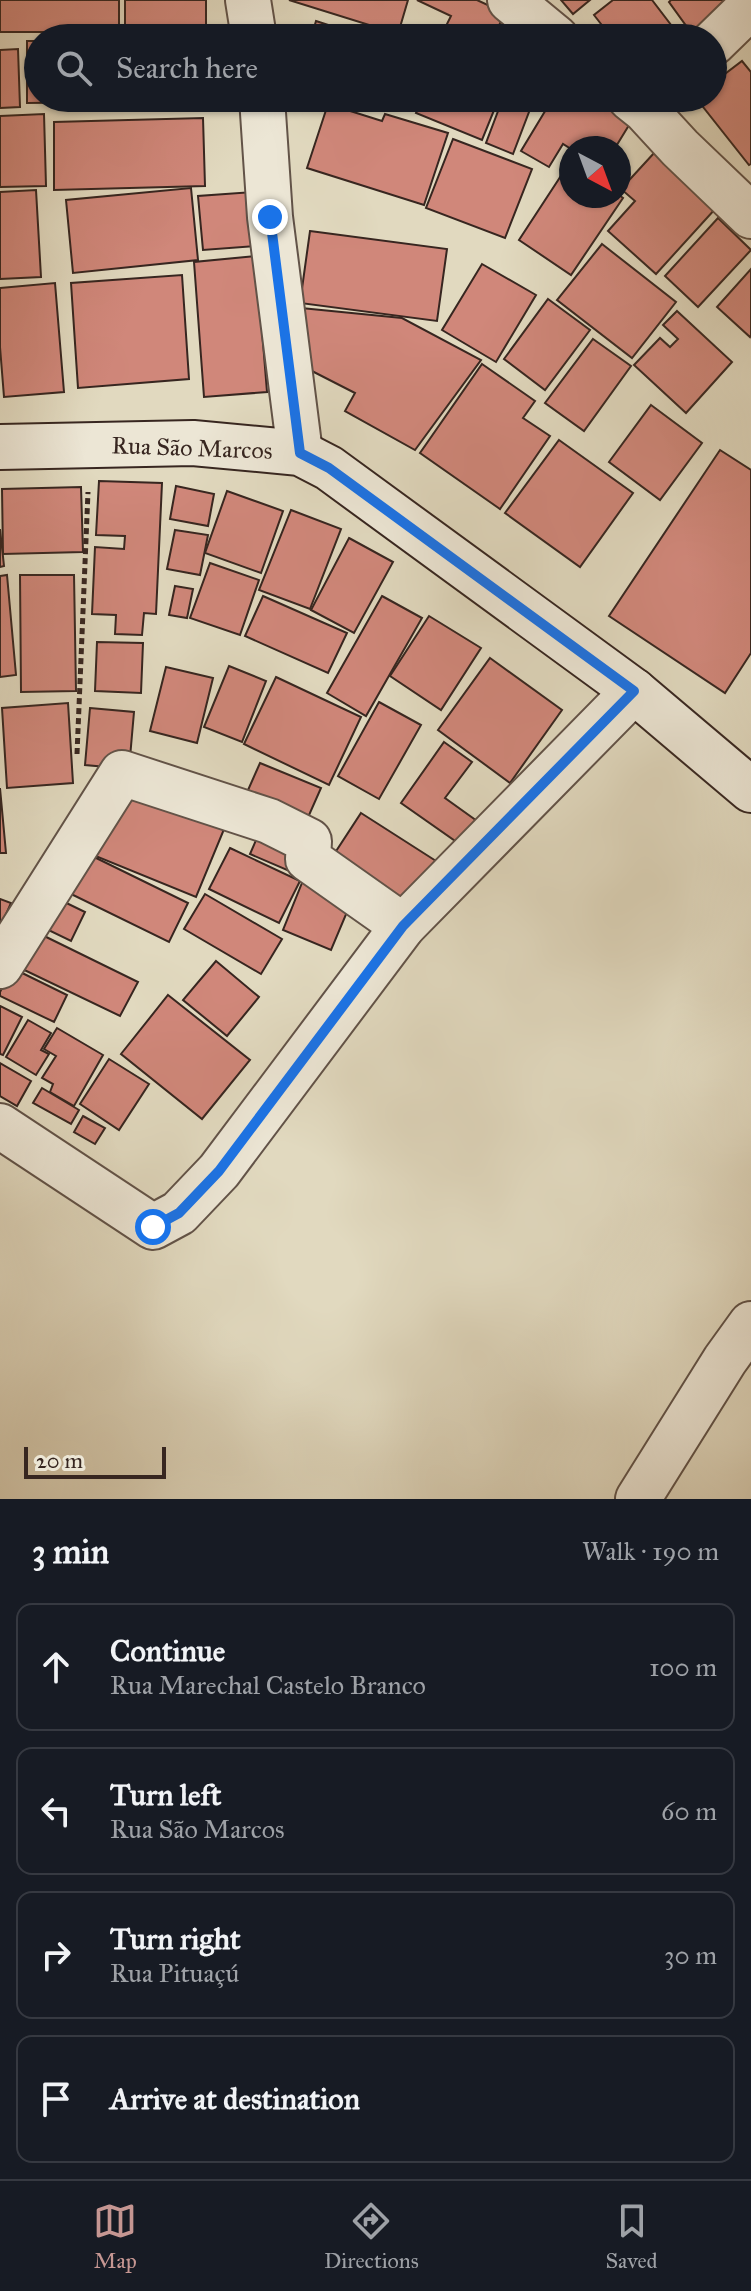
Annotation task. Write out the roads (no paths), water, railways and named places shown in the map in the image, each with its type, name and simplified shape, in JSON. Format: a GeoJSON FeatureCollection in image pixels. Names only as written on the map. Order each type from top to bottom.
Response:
{"type":"FeatureCollection","features":[{"type":"Feature","properties":{"kind":"street"},"geometry":{"type":"LineString","coordinates":[[248,0],[252,24]]}},
{"type":"Feature","properties":{"kind":"street"},"geometry":{"type":"LineString","coordinates":[[510,0],[539,24]]}},
{"type":"Feature","properties":{"kind":"street"},"geometry":{"type":"LineString","coordinates":[[727,29],[751,6]]}},
{"type":"Feature","properties":{"kind":"street"},"geometry":{"type":"LineString","coordinates":[[263,112],[270,217],[300,453]]}},
{"type":"Feature","properties":{"kind":"street"},"geometry":{"type":"LineString","coordinates":[[652,112],[680,148],[751,216]]}},
{"type":"Feature","properties":{"kind":"street","name":"Rua São Marcos"},"geometry":{"type":"LineString","coordinates":[[0,447],[193,443],[300,453],[329,468],[634,691],[751,790]]}},
{"type":"Feature","properties":{"kind":"street"},"geometry":{"type":"LineString","coordinates":[[0,1126],[153,1227],[179,1213],[219,1171],[403,926],[634,691]]}},
{"type":"Feature","properties":{"kind":"street"},"geometry":{"type":"LineString","coordinates":[[0,966],[122,773],[269,821],[309,841],[308,859],[403,926]]}},
{"type":"Feature","properties":{"kind":"street"},"geometry":{"type":"LineString","coordinates":[[638,1499],[738,1371],[751,1324]]}}]}
